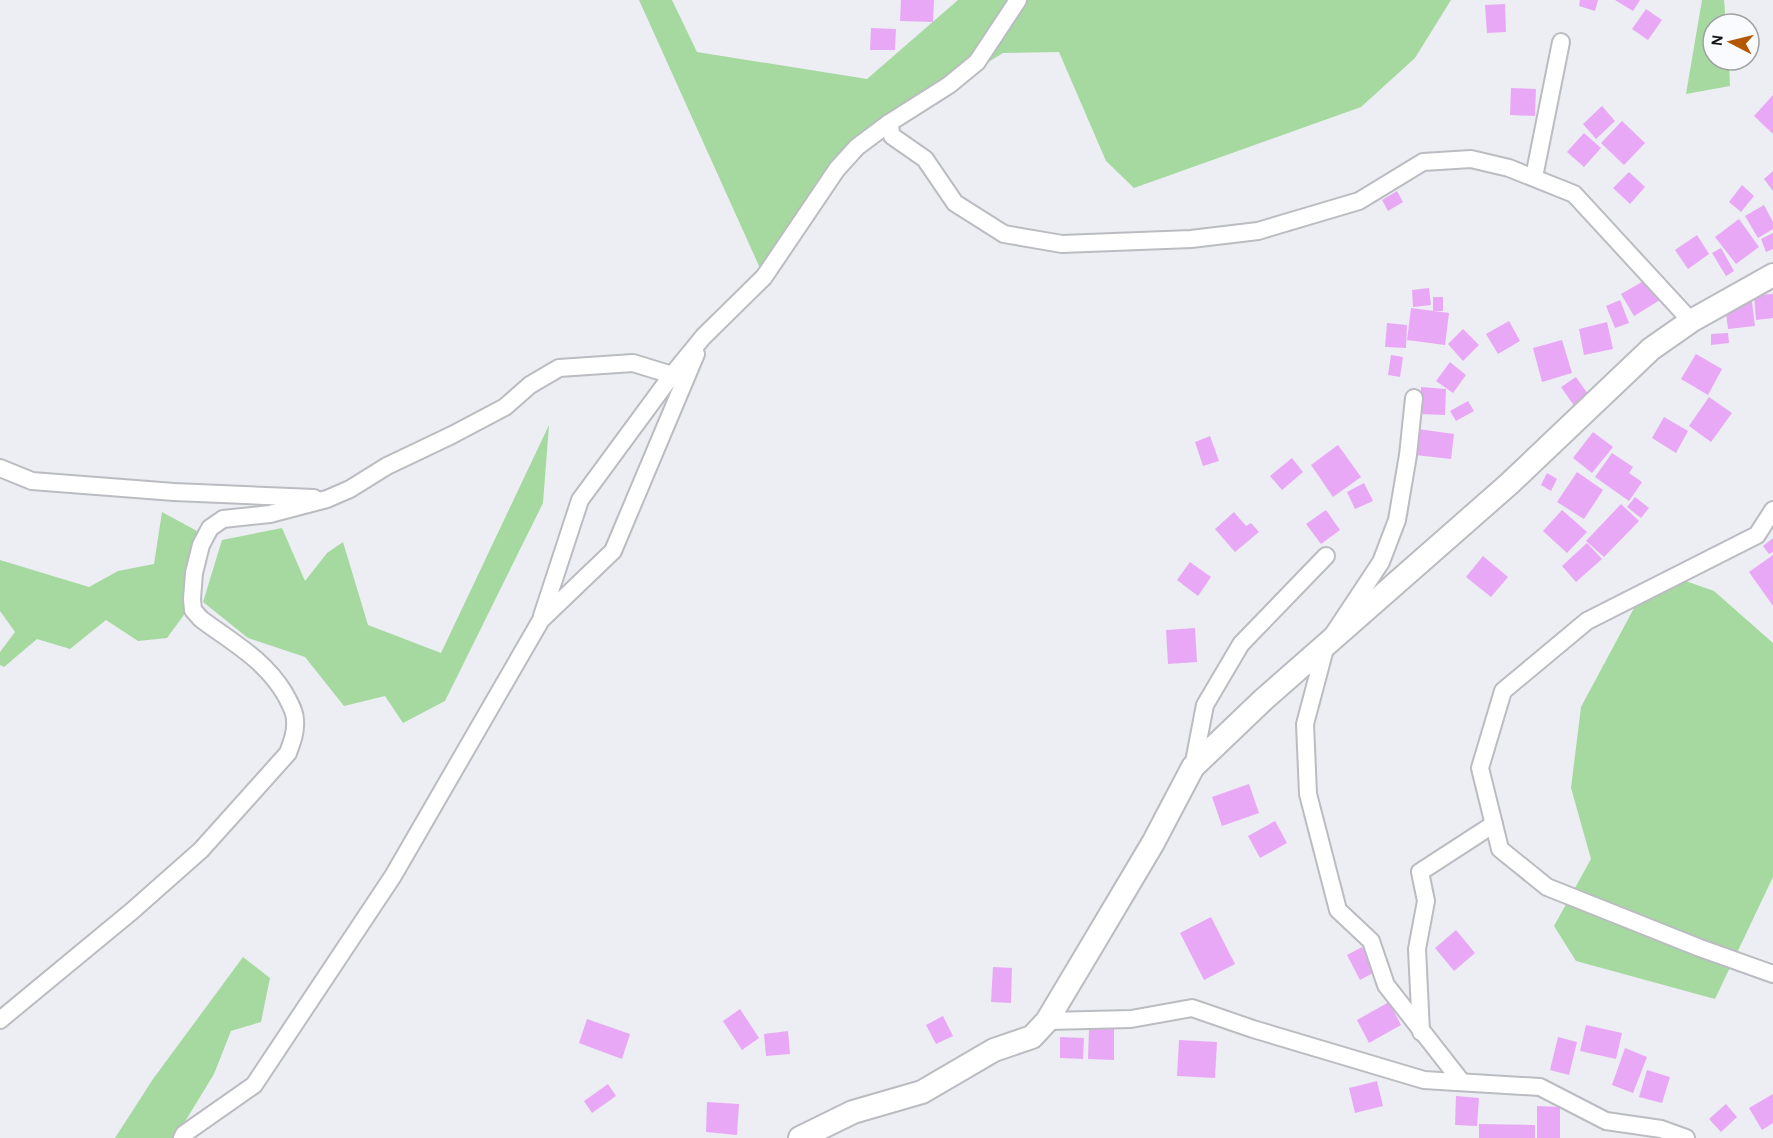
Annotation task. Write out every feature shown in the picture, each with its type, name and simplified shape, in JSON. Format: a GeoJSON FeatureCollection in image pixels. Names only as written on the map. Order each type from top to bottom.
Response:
{"type":"FeatureCollection","features":[{"type":"Feature","properties":{"kind":"street"},"geometry":{"type":"LineString","coordinates":[[182,1138],[184,1134],[254,1085],[393,876],[541,620],[580,500],[672,375],[703,337],[764,277],[837,169],[857,147],[889,123],[949,85],[977,62],[1018,0]]}},
{"type":"Feature","properties":{"kind":"street"},"geometry":{"type":"LineString","coordinates":[[1534,177],[1561,42]]}},
{"type":"Feature","properties":{"kind":"street"},"geometry":{"type":"LineString","coordinates":[[889,123],[892,136],[925,159],[955,203],[1004,234],[1062,244],[1191,239],[1258,231],[1359,201],[1423,162],[1471,159],[1509,168],[1574,194],[1691,321]]}},
{"type":"Feature","properties":{"kind":"street"},"geometry":{"type":"LineString","coordinates":[[1193,767],[1263,700],[1509,484],[1651,349],[1691,321],[1773,275]]}},
{"type":"Feature","properties":{"kind":"street"},"geometry":{"type":"LineString","coordinates":[[541,620],[613,551],[703,337]]}},
{"type":"Feature","properties":{"kind":"street"},"geometry":{"type":"LineString","coordinates":[[0,1020],[132,912],[201,850],[288,753],[294,736],[295,719],[278,682],[262,663],[201,619],[193,610],[194,573],[201,545],[210,528],[223,519],[270,514],[327,499],[350,489],[387,466],[453,435],[505,406],[530,386],[559,368],[633,363],[672,375]]}},
{"type":"Feature","properties":{"kind":"street"},"geometry":{"type":"LineString","coordinates":[[1413,398],[1408,455],[1397,520],[1381,562],[1326,645],[1305,724],[1308,794],[1338,910],[1371,942],[1386,986],[1461,1081]]}},
{"type":"Feature","properties":{"kind":"street"},"geometry":{"type":"LineString","coordinates":[[0,468],[32,481],[174,492],[327,499]]}},
{"type":"Feature","properties":{"kind":"street"},"geometry":{"type":"LineString","coordinates":[[1773,510],[1757,535],[1587,621],[1503,691],[1480,768],[1500,849],[1547,886],[1700,948],[1773,974]]}},
{"type":"Feature","properties":{"kind":"street"},"geometry":{"type":"LineString","coordinates":[[800,1138],[853,1112],[922,1092],[994,1050],[1032,1037],[1047,1021],[1153,843],[1193,767],[1205,705],[1241,644],[1326,556]]}},
{"type":"Feature","properties":{"kind":"street"},"geometry":{"type":"LineString","coordinates":[[1421,1032],[1417,949],[1426,901],[1420,872],[1494,824]]}},
{"type":"Feature","properties":{"kind":"street"},"geometry":{"type":"LineString","coordinates":[[1047,1021],[1131,1019],[1192,1008],[1253,1029],[1424,1080],[1540,1087],[1606,1121],[1661,1129],[1686,1138]]}},
{"type":"Feature","properties":{"kind":"green space"},"geometry":{"type":"Polygon","coordinates":[[[639,0],[672,0],[697,52],[867,79],[958,0],[1451,0],[1415,58],[1361,107],[1134,188],[1106,161],[1059,52],[1003,53],[889,123],[857,147],[764,277],[639,0]]]}},
{"type":"Feature","properties":{"kind":"green space"},"geometry":{"type":"Polygon","coordinates":[[[1702,0],[1724,0],[1725,12],[1701,12],[1701,72],[1729,72],[1730,86],[1686,94],[1702,0]]]}},
{"type":"Feature","properties":{"kind":"green space"},"geometry":{"type":"Polygon","coordinates":[[[549,425],[543,503],[445,701],[403,723],[385,696],[344,706],[305,657],[248,638],[203,602],[222,540],[282,528],[305,581],[327,553],[343,542],[368,625],[441,653],[549,425]]]}},
{"type":"Feature","properties":{"kind":"green space"},"geometry":{"type":"Polygon","coordinates":[[[162,512],[197,531],[186,612],[167,638],[138,641],[106,620],[70,649],[37,639],[4,667],[0,665],[0,652],[15,632],[0,611],[0,560],[89,587],[118,571],[154,564],[162,512]]]}},
{"type":"Feature","properties":{"kind":"green space"},"geometry":{"type":"Polygon","coordinates":[[[1677,578],[1714,591],[1773,643],[1773,877],[1715,999],[1576,961],[1554,926],[1591,859],[1571,788],[1581,707],[1640,597],[1677,578]]]}},
{"type":"Feature","properties":{"kind":"green space"},"geometry":{"type":"Polygon","coordinates":[[[243,957],[270,978],[261,1022],[231,1031],[214,1074],[175,1138],[115,1138],[153,1079],[243,957]]]}},
{"type":"Feature","properties":{"kind":"building"},"geometry":{"type":"Polygon","coordinates":[[[901,0],[934,0],[933,22],[900,21],[901,0]]]}},
{"type":"Feature","properties":{"kind":"building"},"geometry":{"type":"Polygon","coordinates":[[[1580,0],[1598,0],[1595,11],[1579,6],[1580,0]]]}},
{"type":"Feature","properties":{"kind":"building"},"geometry":{"type":"Polygon","coordinates":[[[1615,0],[1640,0],[1633,11],[1615,0]]]}},
{"type":"Feature","properties":{"kind":"building"},"geometry":{"type":"Polygon","coordinates":[[[1505,4],[1506,32],[1487,33],[1485,5],[1505,4]]]}},
{"type":"Feature","properties":{"kind":"building"},"geometry":{"type":"Polygon","coordinates":[[[1646,9],[1662,20],[1648,40],[1632,29],[1646,9]]]}},
{"type":"Feature","properties":{"kind":"building"},"geometry":{"type":"Polygon","coordinates":[[[871,28],[896,29],[895,50],[870,50],[871,28]]]}},
{"type":"Feature","properties":{"kind":"building"},"geometry":{"type":"Polygon","coordinates":[[[1511,88],[1536,89],[1535,116],[1510,115],[1511,88]]]}},
{"type":"Feature","properties":{"kind":"building"},"geometry":{"type":"Polygon","coordinates":[[[1773,95],[1773,134],[1754,116],[1773,95]]]}},
{"type":"Feature","properties":{"kind":"building"},"geometry":{"type":"Polygon","coordinates":[[[1602,106],[1615,121],[1596,139],[1583,124],[1602,106]]]}},
{"type":"Feature","properties":{"kind":"building"},"geometry":{"type":"Polygon","coordinates":[[[1622,121],[1645,143],[1624,165],[1601,143],[1622,121]]]}},
{"type":"Feature","properties":{"kind":"building"},"geometry":{"type":"Polygon","coordinates":[[[1584,133],[1601,148],[1584,167],[1567,152],[1584,133]]]}},
{"type":"Feature","properties":{"kind":"building"},"geometry":{"type":"Polygon","coordinates":[[[1773,171],[1773,191],[1764,179],[1773,171]]]}},
{"type":"Feature","properties":{"kind":"building"},"geometry":{"type":"Polygon","coordinates":[[[1629,172],[1645,187],[1630,204],[1613,188],[1629,172]]]}},
{"type":"Feature","properties":{"kind":"building"},"geometry":{"type":"Polygon","coordinates":[[[1742,185],[1754,196],[1741,212],[1729,202],[1742,185]]]}},
{"type":"Feature","properties":{"kind":"building"},"geometry":{"type":"Polygon","coordinates":[[[1397,191],[1403,202],[1388,211],[1382,200],[1397,191]]]}},
{"type":"Feature","properties":{"kind":"building"},"geometry":{"type":"Polygon","coordinates":[[[1764,205],[1773,222],[1773,229],[1758,238],[1745,216],[1764,205]]]}},
{"type":"Feature","properties":{"kind":"building"},"geometry":{"type":"Polygon","coordinates":[[[1739,219],[1759,247],[1736,264],[1715,237],[1739,219]]]}},
{"type":"Feature","properties":{"kind":"building"},"geometry":{"type":"Polygon","coordinates":[[[1773,233],[1773,249],[1766,252],[1761,239],[1773,233]]]}},
{"type":"Feature","properties":{"kind":"building"},"geometry":{"type":"Polygon","coordinates":[[[1697,235],[1709,254],[1688,269],[1675,250],[1697,235]]]}},
{"type":"Feature","properties":{"kind":"building"},"geometry":{"type":"Polygon","coordinates":[[[1721,248],[1734,271],[1726,276],[1712,253],[1721,248]]]}},
{"type":"Feature","properties":{"kind":"building"},"geometry":{"type":"Polygon","coordinates":[[[1647,279],[1660,300],[1634,316],[1621,294],[1647,279]]]}},
{"type":"Feature","properties":{"kind":"building"},"geometry":{"type":"Polygon","coordinates":[[[1429,288],[1431,305],[1413,307],[1412,290],[1429,288]]]}},
{"type":"Feature","properties":{"kind":"building"},"geometry":{"type":"Polygon","coordinates":[[[1773,294],[1773,318],[1756,320],[1754,295],[1773,294]]]}},
{"type":"Feature","properties":{"kind":"building"},"geometry":{"type":"Polygon","coordinates":[[[1433,297],[1443,297],[1443,311],[1433,311],[1433,297]]]}},
{"type":"Feature","properties":{"kind":"building"},"geometry":{"type":"Polygon","coordinates":[[[1620,300],[1629,323],[1615,328],[1606,306],[1620,300]]]}},
{"type":"Feature","properties":{"kind":"building"},"geometry":{"type":"Polygon","coordinates":[[[1752,302],[1755,326],[1728,329],[1725,306],[1752,302]]]}},
{"type":"Feature","properties":{"kind":"building"},"geometry":{"type":"Polygon","coordinates":[[[1411,308],[1449,313],[1445,345],[1407,340],[1411,308]]]}},
{"type":"Feature","properties":{"kind":"building"},"geometry":{"type":"Polygon","coordinates":[[[1509,321],[1520,341],[1498,354],[1486,334],[1509,321]]]}},
{"type":"Feature","properties":{"kind":"building"},"geometry":{"type":"Polygon","coordinates":[[[1607,322],[1613,349],[1584,355],[1579,329],[1607,322]]]}},
{"type":"Feature","properties":{"kind":"building"},"geometry":{"type":"Polygon","coordinates":[[[1387,323],[1407,325],[1406,348],[1385,347],[1387,323]]]}},
{"type":"Feature","properties":{"kind":"building"},"geometry":{"type":"Polygon","coordinates":[[[1463,329],[1479,345],[1463,361],[1448,344],[1463,329]]]}},
{"type":"Feature","properties":{"kind":"building"},"geometry":{"type":"Polygon","coordinates":[[[1728,333],[1729,343],[1711,345],[1711,334],[1728,333]]]}},
{"type":"Feature","properties":{"kind":"building"},"geometry":{"type":"Polygon","coordinates":[[[1562,340],[1572,373],[1542,382],[1533,348],[1562,340]]]}},
{"type":"Feature","properties":{"kind":"building"},"geometry":{"type":"Polygon","coordinates":[[[1696,354],[1722,369],[1708,395],[1681,379],[1696,354]]]}},
{"type":"Feature","properties":{"kind":"building"},"geometry":{"type":"Polygon","coordinates":[[[1391,355],[1403,357],[1400,377],[1388,375],[1391,355]]]}},
{"type":"Feature","properties":{"kind":"building"},"geometry":{"type":"Polygon","coordinates":[[[1450,362],[1466,375],[1453,393],[1436,381],[1450,362]]]}},
{"type":"Feature","properties":{"kind":"building"},"geometry":{"type":"Polygon","coordinates":[[[1576,377],[1590,397],[1575,407],[1561,387],[1576,377]]]}},
{"type":"Feature","properties":{"kind":"building"},"geometry":{"type":"Polygon","coordinates":[[[1421,387],[1446,389],[1445,415],[1420,414],[1421,387]]]}},
{"type":"Feature","properties":{"kind":"building"},"geometry":{"type":"Polygon","coordinates":[[[1709,397],[1732,413],[1711,442],[1689,426],[1709,397]]]}},
{"type":"Feature","properties":{"kind":"building"},"geometry":{"type":"Polygon","coordinates":[[[1468,401],[1474,411],[1456,421],[1450,411],[1468,401]]]}},
{"type":"Feature","properties":{"kind":"building"},"geometry":{"type":"Polygon","coordinates":[[[1664,417],[1688,431],[1676,453],[1652,438],[1664,417]]]}},
{"type":"Feature","properties":{"kind":"building"},"geometry":{"type":"Polygon","coordinates":[[[1418,429],[1454,434],[1451,459],[1415,455],[1418,429]]]}},
{"type":"Feature","properties":{"kind":"building"},"geometry":{"type":"Polygon","coordinates":[[[1593,432],[1613,447],[1592,473],[1573,458],[1593,432]]]}},
{"type":"Feature","properties":{"kind":"building"},"geometry":{"type":"Polygon","coordinates":[[[1210,436],[1219,461],[1203,466],[1195,442],[1210,436]]]}},
{"type":"Feature","properties":{"kind":"building"},"geometry":{"type":"Polygon","coordinates":[[[1338,445],[1361,477],[1333,497],[1311,465],[1338,445]]]}},
{"type":"Feature","properties":{"kind":"building"},"geometry":{"type":"Polygon","coordinates":[[[1612,453],[1633,467],[1629,473],[1642,482],[1629,501],[1595,477],[1612,453]]]}},
{"type":"Feature","properties":{"kind":"building"},"geometry":{"type":"Polygon","coordinates":[[[1292,458],[1303,472],[1282,490],[1270,476],[1292,458]]]}},
{"type":"Feature","properties":{"kind":"building"},"geometry":{"type":"Polygon","coordinates":[[[1577,472],[1603,490],[1584,519],[1557,502],[1577,472]]]}},
{"type":"Feature","properties":{"kind":"building"},"geometry":{"type":"Polygon","coordinates":[[[1547,473],[1557,479],[1551,491],[1541,485],[1547,473]]]}},
{"type":"Feature","properties":{"kind":"building"},"geometry":{"type":"Polygon","coordinates":[[[1364,483],[1373,501],[1355,509],[1347,492],[1364,483]]]}},
{"type":"Feature","properties":{"kind":"building"},"geometry":{"type":"Polygon","coordinates":[[[1635,497],[1649,508],[1641,518],[1627,507],[1635,497]]]}},
{"type":"Feature","properties":{"kind":"building"},"geometry":{"type":"Polygon","coordinates":[[[1621,504],[1639,521],[1604,557],[1586,541],[1621,504]]]}},
{"type":"Feature","properties":{"kind":"building"},"geometry":{"type":"Polygon","coordinates":[[[1326,510],[1340,530],[1321,544],[1306,524],[1326,510]]]}},
{"type":"Feature","properties":{"kind":"building"},"geometry":{"type":"Polygon","coordinates":[[[1562,510],[1587,532],[1567,553],[1543,531],[1562,510]]]}},
{"type":"Feature","properties":{"kind":"building"},"geometry":{"type":"Polygon","coordinates":[[[1234,512],[1246,526],[1251,523],[1259,532],[1235,552],[1215,529],[1234,512]]]}},
{"type":"Feature","properties":{"kind":"building"},"geometry":{"type":"Polygon","coordinates":[[[1773,538],[1773,552],[1769,554],[1763,546],[1773,538]]]}},
{"type":"Feature","properties":{"kind":"building"},"geometry":{"type":"Polygon","coordinates":[[[1587,543],[1602,559],[1576,582],[1562,566],[1587,543]]]}},
{"type":"Feature","properties":{"kind":"building"},"geometry":{"type":"Polygon","coordinates":[[[1773,555],[1773,606],[1749,572],[1773,555]]]}},
{"type":"Feature","properties":{"kind":"building"},"geometry":{"type":"Polygon","coordinates":[[[1483,556],[1508,577],[1491,597],[1466,577],[1483,556]]]}},
{"type":"Feature","properties":{"kind":"building"},"geometry":{"type":"Polygon","coordinates":[[[1190,562],[1211,577],[1198,596],[1177,580],[1190,562]]]}},
{"type":"Feature","properties":{"kind":"building"},"geometry":{"type":"Polygon","coordinates":[[[1195,628],[1197,662],[1168,664],[1166,630],[1195,628]]]}},
{"type":"Feature","properties":{"kind":"building"},"geometry":{"type":"Polygon","coordinates":[[[1249,784],[1259,813],[1222,826],[1212,797],[1249,784]]]}},
{"type":"Feature","properties":{"kind":"building"},"geometry":{"type":"Polygon","coordinates":[[[1275,821],[1287,843],[1260,858],[1248,836],[1275,821]]]}},
{"type":"Feature","properties":{"kind":"building"},"geometry":{"type":"Polygon","coordinates":[[[1211,917],[1235,964],[1204,980],[1180,933],[1211,917]]]}},
{"type":"Feature","properties":{"kind":"building"},"geometry":{"type":"Polygon","coordinates":[[[1456,930],[1475,953],[1454,971],[1435,948],[1456,930]]]}},
{"type":"Feature","properties":{"kind":"building"},"geometry":{"type":"Polygon","coordinates":[[[1362,947],[1375,972],[1360,980],[1347,955],[1362,947]]]}},
{"type":"Feature","properties":{"kind":"building"},"geometry":{"type":"Polygon","coordinates":[[[993,967],[1012,968],[1011,1003],[991,1002],[993,967]]]}},
{"type":"Feature","properties":{"kind":"building"},"geometry":{"type":"Polygon","coordinates":[[[1389,1002],[1401,1025],[1369,1043],[1357,1020],[1389,1002]]]}},
{"type":"Feature","properties":{"kind":"building"},"geometry":{"type":"Polygon","coordinates":[[[740,1009],[759,1038],[742,1050],[723,1021],[740,1009]]]}},
{"type":"Feature","properties":{"kind":"building"},"geometry":{"type":"Polygon","coordinates":[[[943,1016],[953,1036],[936,1044],[926,1025],[943,1016]]]}},
{"type":"Feature","properties":{"kind":"building"},"geometry":{"type":"Polygon","coordinates":[[[587,1019],[630,1034],[622,1059],[579,1043],[587,1019]]]}},
{"type":"Feature","properties":{"kind":"building"},"geometry":{"type":"Polygon","coordinates":[[[1586,1025],[1622,1033],[1616,1059],[1580,1051],[1586,1025]]]}},
{"type":"Feature","properties":{"kind":"building"},"geometry":{"type":"Polygon","coordinates":[[[1089,1029],[1114,1029],[1114,1060],[1088,1059],[1089,1029]]]}},
{"type":"Feature","properties":{"kind":"building"},"geometry":{"type":"Polygon","coordinates":[[[788,1031],[790,1054],[766,1056],[764,1034],[788,1031]]]}},
{"type":"Feature","properties":{"kind":"building"},"geometry":{"type":"Polygon","coordinates":[[[1060,1037],[1084,1038],[1083,1059],[1060,1058],[1060,1037]]]}},
{"type":"Feature","properties":{"kind":"building"},"geometry":{"type":"Polygon","coordinates":[[[1558,1037],[1577,1042],[1569,1075],[1550,1070],[1558,1037]]]}},
{"type":"Feature","properties":{"kind":"building"},"geometry":{"type":"Polygon","coordinates":[[[1179,1040],[1217,1042],[1215,1078],[1177,1076],[1179,1040]]]}},
{"type":"Feature","properties":{"kind":"building"},"geometry":{"type":"Polygon","coordinates":[[[1625,1048],[1647,1057],[1633,1093],[1612,1085],[1625,1048]]]}},
{"type":"Feature","properties":{"kind":"building"},"geometry":{"type":"Polygon","coordinates":[[[1647,1070],[1670,1077],[1662,1103],[1639,1097],[1647,1070]]]}},
{"type":"Feature","properties":{"kind":"building"},"geometry":{"type":"Polygon","coordinates":[[[1377,1081],[1383,1106],[1355,1113],[1349,1088],[1377,1081]]]}},
{"type":"Feature","properties":{"kind":"building"},"geometry":{"type":"Polygon","coordinates":[[[608,1084],[616,1096],[592,1113],[584,1101],[608,1084]]]}},
{"type":"Feature","properties":{"kind":"building"},"geometry":{"type":"Polygon","coordinates":[[[1773,1094],[1773,1123],[1762,1130],[1749,1108],[1773,1094]]]}},
{"type":"Feature","properties":{"kind":"building"},"geometry":{"type":"Polygon","coordinates":[[[1456,1096],[1479,1098],[1477,1126],[1455,1125],[1456,1096]]]}},
{"type":"Feature","properties":{"kind":"building"},"geometry":{"type":"Polygon","coordinates":[[[707,1102],[739,1104],[737,1135],[706,1132],[707,1102]]]}},
{"type":"Feature","properties":{"kind":"building"},"geometry":{"type":"Polygon","coordinates":[[[1726,1104],[1737,1117],[1721,1132],[1709,1119],[1726,1104]]]}},
{"type":"Feature","properties":{"kind":"building"},"geometry":{"type":"Polygon","coordinates":[[[1537,1106],[1560,1107],[1560,1138],[1537,1138],[1537,1106]]]}},
{"type":"Feature","properties":{"kind":"building"},"geometry":{"type":"Polygon","coordinates":[[[1479,1124],[1535,1125],[1535,1138],[1479,1138],[1479,1124]]]}}]}
